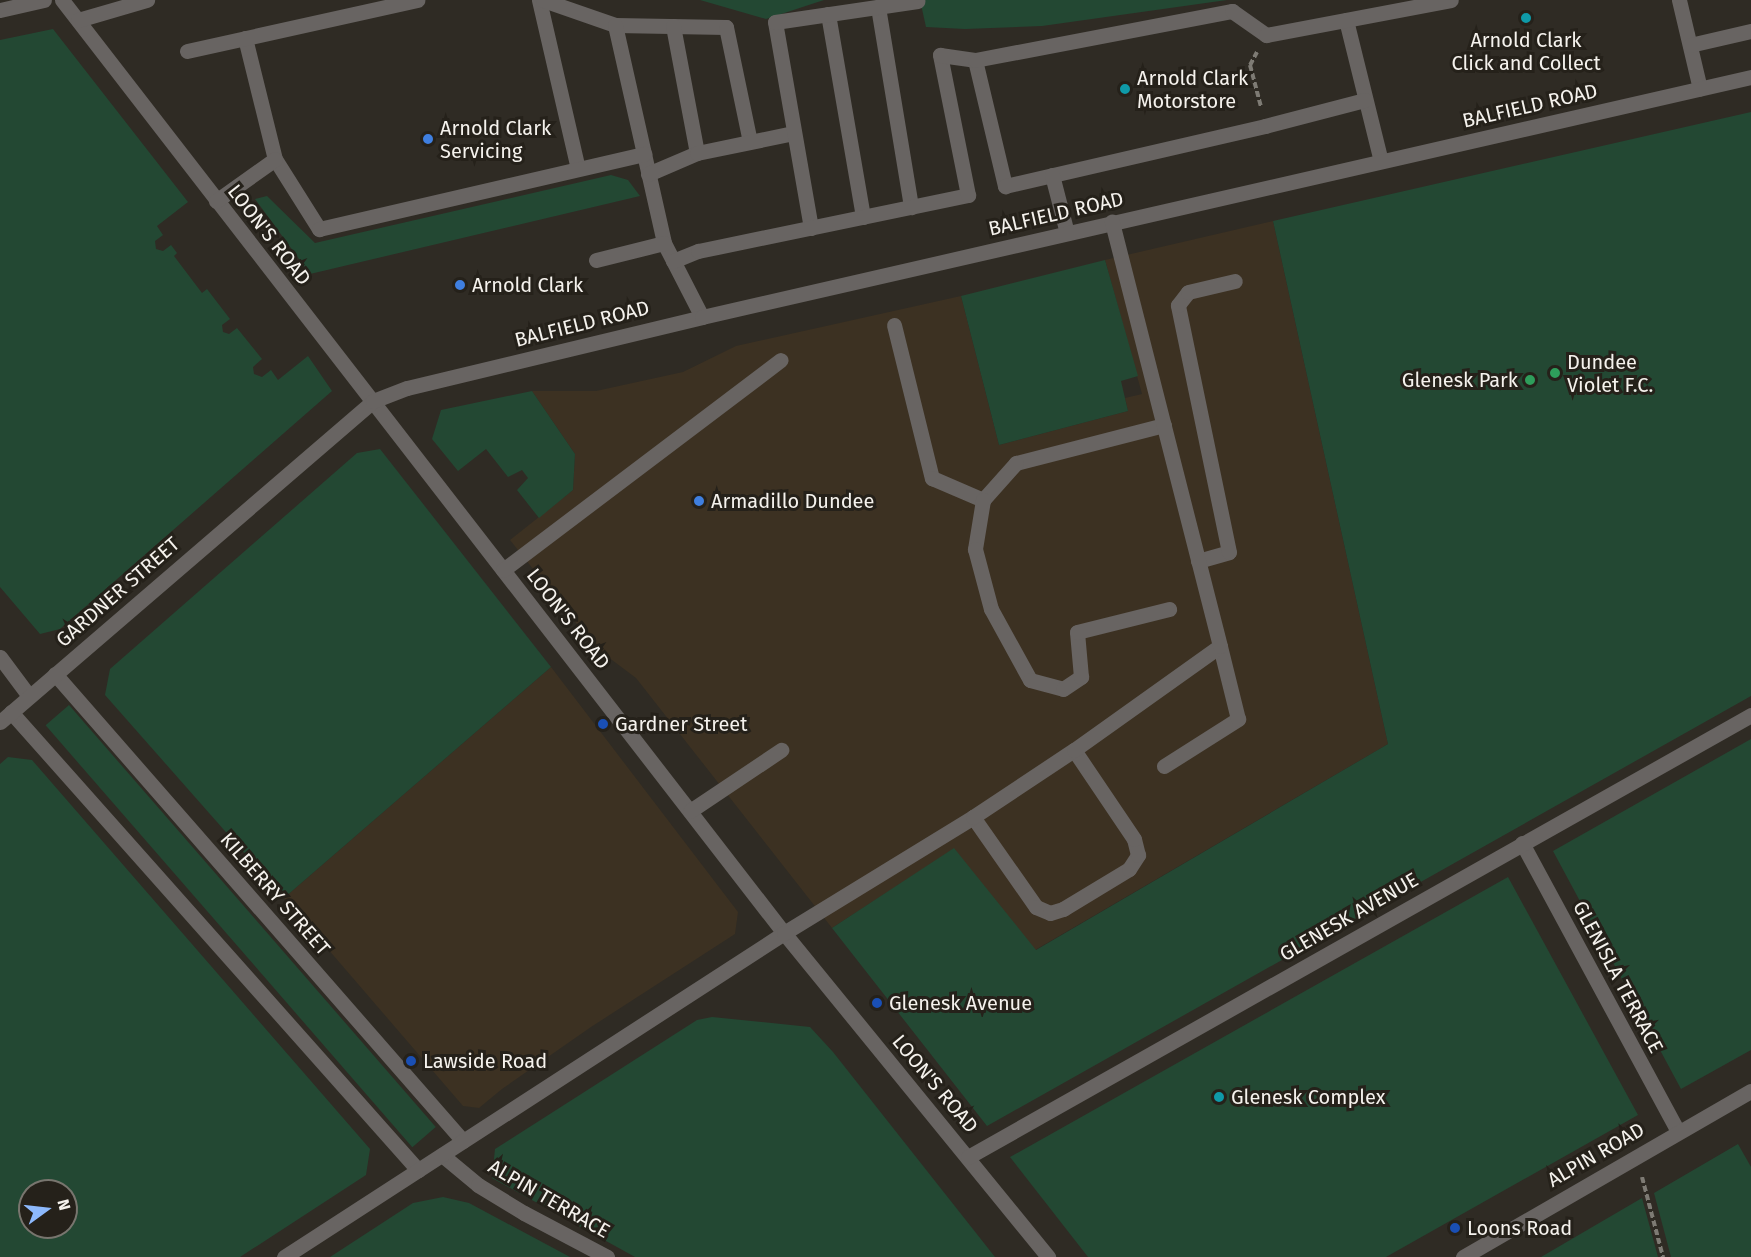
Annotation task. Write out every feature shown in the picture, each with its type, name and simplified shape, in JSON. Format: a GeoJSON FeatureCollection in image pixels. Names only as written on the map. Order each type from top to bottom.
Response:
{"type":"FeatureCollection","features":[{"type":"Feature","properties":{"kind":"street"},"geometry":{"type":"LineString","coordinates":[[0,10],[44,0]]}},
{"type":"Feature","properties":{"kind":"street","name":"LOON'S ROAD"},"geometry":{"type":"LineString","coordinates":[[62,0],[784,933],[1048,1257]]}},
{"type":"Feature","properties":{"kind":"street"},"geometry":{"type":"LineString","coordinates":[[78,20],[147,0]]}},
{"type":"Feature","properties":{"kind":"street"},"geometry":{"type":"LineString","coordinates":[[187,51],[417,0]]}},
{"type":"Feature","properties":{"kind":"street"},"geometry":{"type":"LineString","coordinates":[[541,0],[615,25],[726,27],[750,142]]}},
{"type":"Feature","properties":{"kind":"street"},"geometry":{"type":"LineString","coordinates":[[541,0],[578,170]]}},
{"type":"Feature","properties":{"kind":"street"},"geometry":{"type":"LineString","coordinates":[[673,261],[698,251],[968,195],[940,55],[975,60],[1232,10],[1266,35],[1451,0]]}},
{"type":"Feature","properties":{"kind":"street"},"geometry":{"type":"LineString","coordinates":[[1679,0],[1700,89]]}},
{"type":"Feature","properties":{"kind":"street"},"geometry":{"type":"LineString","coordinates":[[811,228],[775,22],[916,1]]}},
{"type":"Feature","properties":{"kind":"street"},"geometry":{"type":"LineString","coordinates":[[878,7],[911,207]]}},
{"type":"Feature","properties":{"kind":"street"},"geometry":{"type":"LineString","coordinates":[[828,14],[863,217]]}},
{"type":"Feature","properties":{"kind":"street"},"geometry":{"type":"LineString","coordinates":[[1346,20],[1381,161]]}},
{"type":"Feature","properties":{"kind":"street"},"geometry":{"type":"LineString","coordinates":[[615,25],[664,243],[702,316]]}},
{"type":"Feature","properties":{"kind":"street"},"geometry":{"type":"LineString","coordinates":[[673,26],[697,153]]}},
{"type":"Feature","properties":{"kind":"street"},"geometry":{"type":"LineString","coordinates":[[1690,45],[1751,31]]}},
{"type":"Feature","properties":{"kind":"street"},"geometry":{"type":"LineString","coordinates":[[246,38],[275,159],[319,230],[644,154]]}},
{"type":"Feature","properties":{"kind":"street"},"geometry":{"type":"LineString","coordinates":[[975,60],[1005,186],[1265,126],[1365,100]]}},
{"type":"Feature","properties":{"kind":"street","name":"BALFIELD ROAD"},"geometry":{"type":"LineString","coordinates":[[373,400],[407,388],[702,316],[1751,77]]}},
{"type":"Feature","properties":{"kind":"street"},"geometry":{"type":"LineString","coordinates":[[648,174],[697,153],[794,133]]}},
{"type":"Feature","properties":{"kind":"street"},"geometry":{"type":"LineString","coordinates":[[216,201],[275,159]]}},
{"type":"Feature","properties":{"kind":"street"},"geometry":{"type":"LineString","coordinates":[[1052,175],[1066,233]]}},
{"type":"Feature","properties":{"kind":"street"},"geometry":{"type":"LineString","coordinates":[[1112,222],[1238,718],[1164,766]]}},
{"type":"Feature","properties":{"kind":"street"},"geometry":{"type":"LineString","coordinates":[[596,260],[664,243]]}},
{"type":"Feature","properties":{"kind":"street"},"geometry":{"type":"LineString","coordinates":[[1198,561],[1229,552],[1178,305],[1188,292],[1235,281]]}},
{"type":"Feature","properties":{"kind":"street"},"geometry":{"type":"LineString","coordinates":[[894,325],[932,478],[982,500]]}},
{"type":"Feature","properties":{"kind":"street"},"geometry":{"type":"LineString","coordinates":[[503,570],[781,360]]}},
{"type":"Feature","properties":{"kind":"street","name":"GARDNER STREET"},"geometry":{"type":"LineString","coordinates":[[5,717],[373,400]]}},
{"type":"Feature","properties":{"kind":"street"},"geometry":{"type":"LineString","coordinates":[[1164,425],[1016,463],[982,500],[975,549],[991,609],[1030,680],[1063,690],[1081,677],[1077,632],[1169,609]]}},
{"type":"Feature","properties":{"kind":"street"},"geometry":{"type":"LineString","coordinates":[[284,1257],[784,933],[972,817],[1074,750],[1220,646]]}},
{"type":"Feature","properties":{"kind":"street"},"geometry":{"type":"LineString","coordinates":[[0,657],[29,696]]}},
{"type":"Feature","properties":{"kind":"street","name":"KILBERRY STREET"},"geometry":{"type":"LineString","coordinates":[[56,674],[463,1141]]}},
{"type":"Feature","properties":{"kind":"street","name":"GLENESK AVENUE"},"geometry":{"type":"LineString","coordinates":[[968,1157],[1751,715]]}},
{"type":"Feature","properties":{"kind":"street"},"geometry":{"type":"LineString","coordinates":[[5,717],[418,1170]]}},
{"type":"Feature","properties":{"kind":"street"},"geometry":{"type":"LineString","coordinates":[[690,811],[781,750]]}},
{"type":"Feature","properties":{"kind":"street"},"geometry":{"type":"LineString","coordinates":[[972,817],[1036,907],[1050,914],[1063,909],[1129,869],[1138,855],[1134,838],[1074,750]]}},
{"type":"Feature","properties":{"kind":"street","name":"GLENISLA TERRACE"},"geometry":{"type":"LineString","coordinates":[[1522,843],[1678,1132]]}},
{"type":"Feature","properties":{"kind":"street","name":"ALPIN ROAD"},"geometry":{"type":"LineString","coordinates":[[1463,1257],[1751,1091]]}},
{"type":"Feature","properties":{"kind":"street","name":"ALPIN TERRACE"},"geometry":{"type":"LineString","coordinates":[[442,1155],[478,1185],[524,1213],[607,1257]]}},
{"type":"Feature","properties":{"kind":"path"},"geometry":{"type":"LineString","coordinates":[[1265,126],[1251,65],[1266,35]]}},
{"type":"Feature","properties":{"kind":"path"},"geometry":{"type":"LineString","coordinates":[[1636,1156],[1663,1257]]}},
{"type":"Feature","properties":{"kind":"shaded area"},"geometry":{"type":"Polygon","coordinates":[[[1273,221],[1388,744],[1035,950],[954,849],[832,928],[636,678],[596,648],[510,540],[573,490],[575,454],[532,391],[596,391],[683,372],[736,346],[961,296],[999,445],[1128,411],[1125,398],[1142,394],[1105,260],[1273,221]]]}},
{"type":"Feature","properties":{"kind":"shaded area"},"geometry":{"type":"Polygon","coordinates":[[[551,667],[738,912],[735,934],[591,1027],[502,1089],[479,1108],[463,1106],[284,898],[551,667]]]}},
{"type":"Feature","properties":{"kind":"green space"},"geometry":{"type":"Polygon","coordinates":[[[700,0],[824,0],[766,19],[700,0]]]}},
{"type":"Feature","properties":{"kind":"green space"},"geometry":{"type":"Polygon","coordinates":[[[920,0],[1227,0],[1042,26],[965,29],[926,27],[920,0]]]}},
{"type":"Feature","properties":{"kind":"green space"},"geometry":{"type":"Polygon","coordinates":[[[53,29],[188,202],[157,226],[163,235],[155,241],[156,249],[163,251],[171,245],[177,253],[174,256],[202,293],[207,289],[230,319],[222,325],[223,332],[229,334],[237,328],[262,359],[253,367],[254,374],[262,377],[271,370],[278,380],[308,356],[332,391],[60,629],[40,634],[0,587],[0,40],[53,29]]]}},
{"type":"Feature","properties":{"kind":"green space"},"geometry":{"type":"Polygon","coordinates":[[[1751,112],[1751,696],[987,1126],[832,928],[954,848],[1036,950],[1388,744],[1273,221],[1751,112]]]}},
{"type":"Feature","properties":{"kind":"green space"},"geometry":{"type":"Polygon","coordinates":[[[611,175],[628,180],[640,196],[310,274],[255,199],[267,196],[315,243],[611,175]]]}},
{"type":"Feature","properties":{"kind":"green space"},"geometry":{"type":"Polygon","coordinates":[[[1105,260],[1138,376],[1121,381],[1128,411],[999,445],[961,296],[1105,260]]]}},
{"type":"Feature","properties":{"kind":"green space"},"geometry":{"type":"Polygon","coordinates":[[[532,391],[575,454],[573,490],[539,518],[517,490],[528,478],[522,470],[508,477],[486,449],[458,471],[432,439],[441,410],[532,391]]]}},
{"type":"Feature","properties":{"kind":"green space"},"geometry":{"type":"Polygon","coordinates":[[[380,449],[551,667],[284,898],[105,695],[110,669],[357,453],[380,449]]]}},
{"type":"Feature","properties":{"kind":"green space"},"geometry":{"type":"Polygon","coordinates":[[[69,705],[436,1127],[412,1147],[46,725],[69,705]]]}},
{"type":"Feature","properties":{"kind":"green space"},"geometry":{"type":"Polygon","coordinates":[[[1751,739],[1751,1050],[1681,1089],[1553,851],[1751,739]]]}},
{"type":"Feature","properties":{"kind":"green space"},"geometry":{"type":"Polygon","coordinates":[[[8,757],[32,760],[370,1149],[366,1175],[240,1257],[0,1257],[0,764],[8,757]]]}},
{"type":"Feature","properties":{"kind":"green space"},"geometry":{"type":"Polygon","coordinates":[[[1508,877],[1638,1115],[1386,1257],[1088,1257],[1010,1157],[1508,877]]]}},
{"type":"Feature","properties":{"kind":"green space"},"geometry":{"type":"Polygon","coordinates":[[[712,1017],[810,1027],[833,1052],[995,1257],[635,1257],[492,1178],[495,1149],[697,1020],[712,1017]]]}},
{"type":"Feature","properties":{"kind":"green space"},"geometry":{"type":"Polygon","coordinates":[[[1738,1144],[1751,1167],[1751,1257],[1671,1257],[1654,1193],[1738,1144]]]}},
{"type":"Feature","properties":{"kind":"green space"},"geometry":{"type":"Polygon","coordinates":[[[443,1197],[469,1203],[570,1257],[330,1257],[413,1203],[443,1197]]]}},
{"type":"Feature","properties":{"kind":"green space"},"geometry":{"type":"Polygon","coordinates":[[[1642,1198],[1658,1257],[1541,1257],[1642,1198]]]}},
{"type":"Feature","properties":{"kind":"place","name":"Arnold Clark Click and Collect"},"geometry":{"type":"Point","coordinates":[1526,18]}},
{"type":"Feature","properties":{"kind":"place","name":"Arnold Clark Motorstore"},"geometry":{"type":"Point","coordinates":[1125,89]}},
{"type":"Feature","properties":{"kind":"place","name":"Arnold Clark Servicing"},"geometry":{"type":"Point","coordinates":[428,139]}},
{"type":"Feature","properties":{"kind":"place","name":"Arnold Clark"},"geometry":{"type":"Point","coordinates":[460,285]}},
{"type":"Feature","properties":{"kind":"place","name":"Dundee Violet F.C."},"geometry":{"type":"Point","coordinates":[1555,373]}},
{"type":"Feature","properties":{"kind":"place","name":"Glenesk Park"},"geometry":{"type":"Point","coordinates":[1530,380]}},
{"type":"Feature","properties":{"kind":"place","name":"Armadillo Dundee"},"geometry":{"type":"Point","coordinates":[699,501]}},
{"type":"Feature","properties":{"kind":"place","name":"Gardner Street"},"geometry":{"type":"Point","coordinates":[603,724]}},
{"type":"Feature","properties":{"kind":"place","name":"Glenesk Avenue"},"geometry":{"type":"Point","coordinates":[877,1003]}},
{"type":"Feature","properties":{"kind":"place","name":"Lawside Road"},"geometry":{"type":"Point","coordinates":[411,1061]}},
{"type":"Feature","properties":{"kind":"place","name":"Glenesk Complex"},"geometry":{"type":"Point","coordinates":[1219,1097]}},
{"type":"Feature","properties":{"kind":"place","name":"Loons Road"},"geometry":{"type":"Point","coordinates":[1455,1228]}}]}
